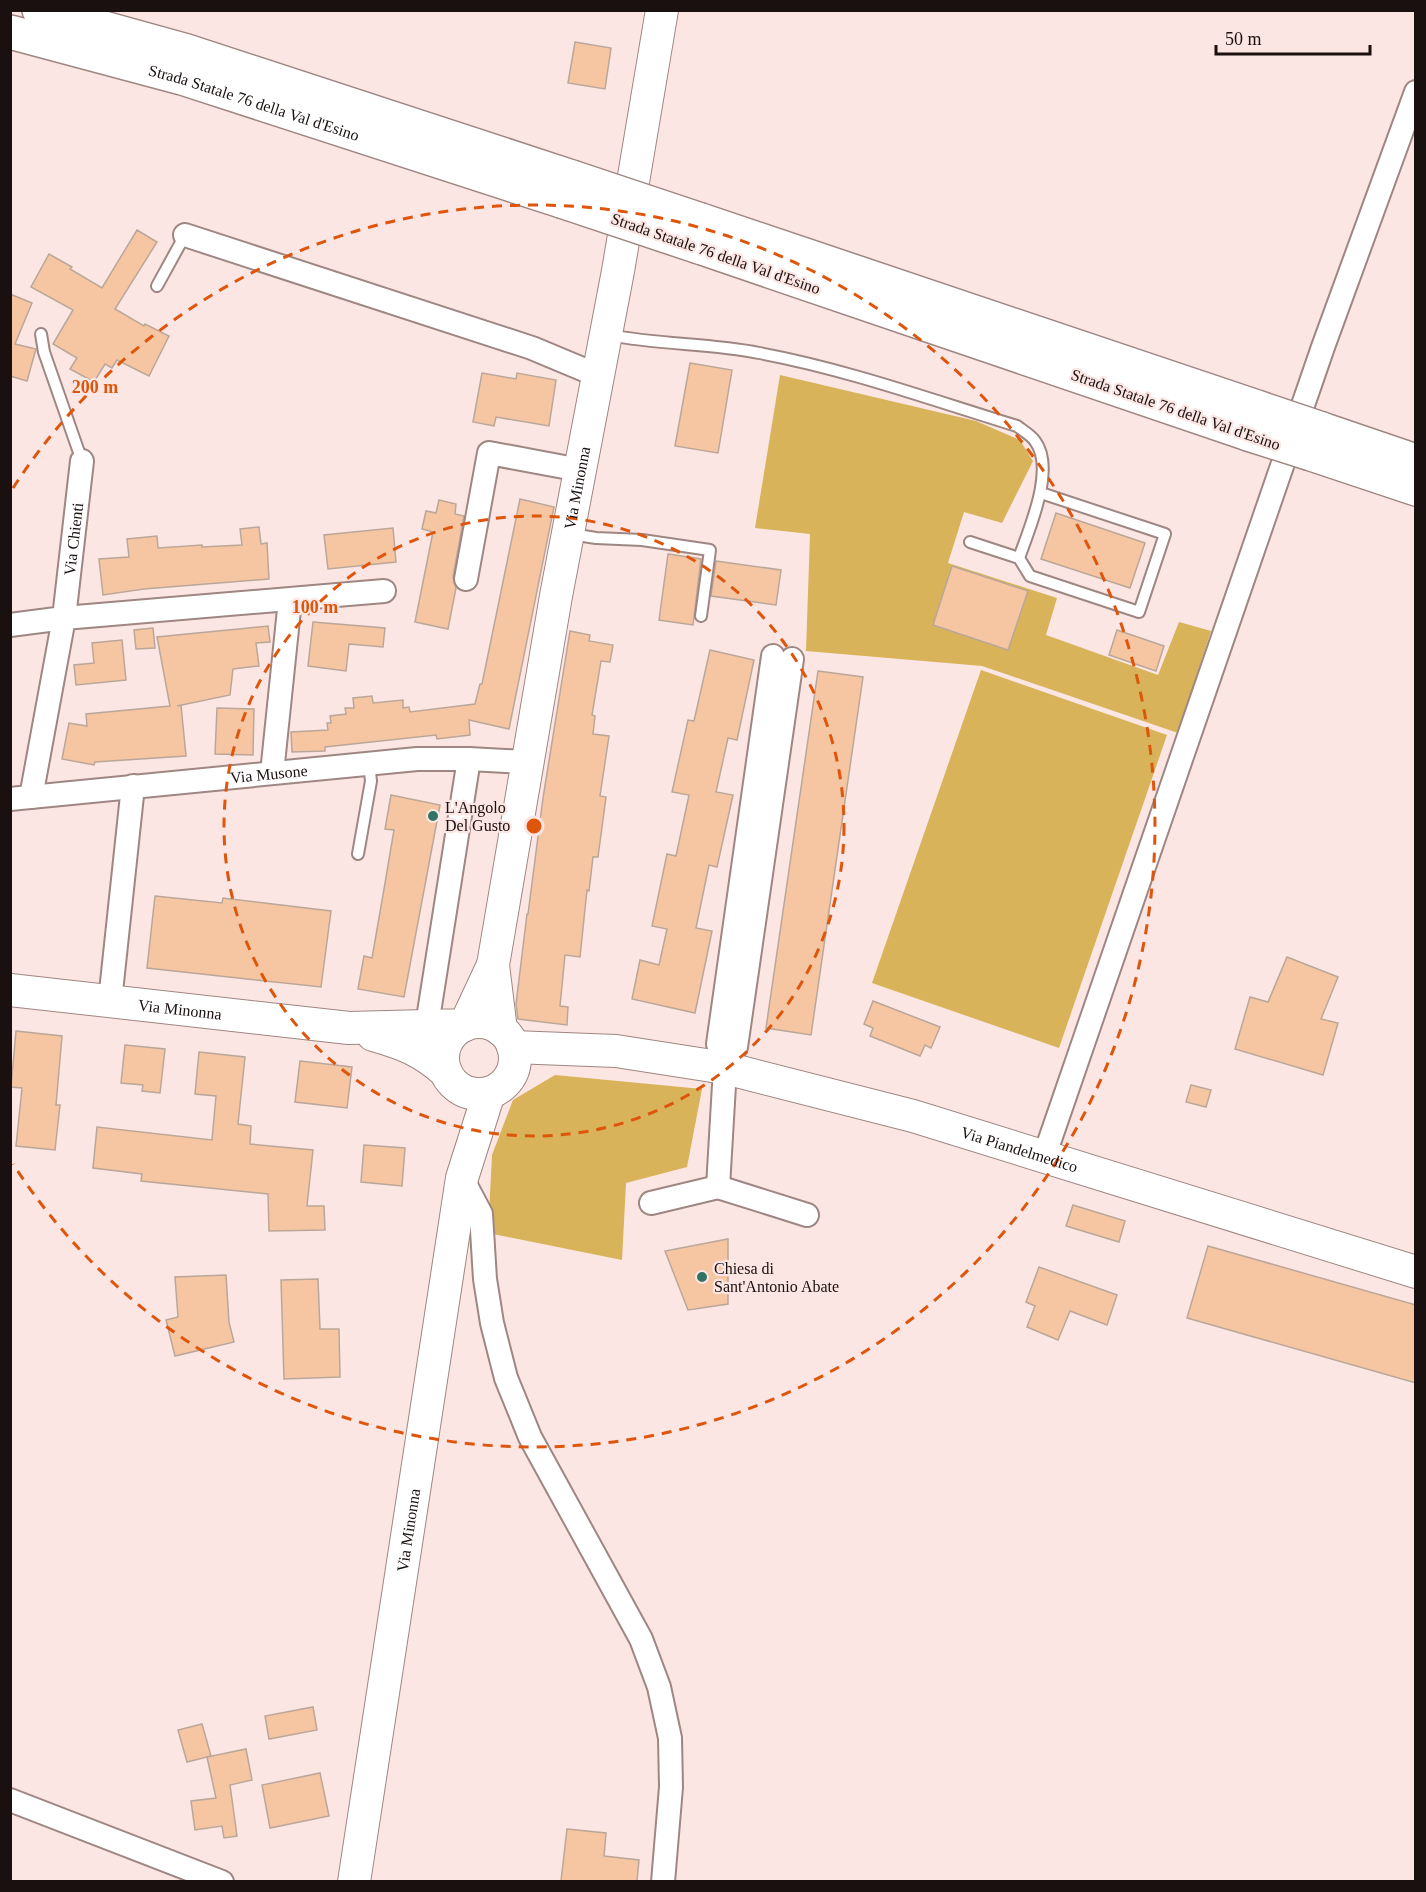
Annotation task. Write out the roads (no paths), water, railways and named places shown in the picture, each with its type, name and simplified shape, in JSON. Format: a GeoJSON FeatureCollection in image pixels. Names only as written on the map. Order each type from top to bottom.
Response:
{"type":"FeatureCollection","features":[{"type":"Feature","properties":{"kind":"highway","name":"Strada Statale 76 della Val d'Esino"},"geometry":{"type":"LineString","coordinates":[[39,10],[187,51],[567,189],[1316,442],[1416,489]]}},
{"type":"Feature","properties":{"kind":"highway","name":"Strada Statale 76 della Val d'Esino"},"geometry":{"type":"LineString","coordinates":[[10,32],[182,78],[567,189]]}},
{"type":"Feature","properties":{"kind":"highway","name":"Strada Statale 76 della Val d'Esino"},"geometry":{"type":"LineString","coordinates":[[1316,442],[1416,461]]}},
{"type":"Feature","properties":{"kind":"main road","name":"Via Minonna"},"geometry":{"type":"LineString","coordinates":[[354,1881],[462,1178],[504,1061],[493,965],[526,762],[599,376],[662,10]]}},
{"type":"Feature","properties":{"kind":"main road","name":"Via Minonna"},"geometry":{"type":"LineString","coordinates":[[462,1178],[451,1079],[443,1064],[445,1045],[456,1030],[465,1025],[493,965]]}},
{"type":"Feature","properties":{"kind":"main road","name":"Via Minonna"},"geometry":{"type":"LineString","coordinates":[[10,990],[349,1028],[465,1025],[483,1022],[504,1061]]}},
{"type":"Feature","properties":{"kind":"main road","name":"Via Minonna"},"geometry":{"type":"LineString","coordinates":[[349,1028],[408,1045],[433,1060],[466,1092],[478,1094],[504,1061]]}},
{"type":"Feature","properties":{"kind":"main road","name":"Via Piandelmedico"},"geometry":{"type":"LineString","coordinates":[[504,1061],[555,1061],[616,1051],[725,1068],[913,1116],[1416,1272]]}},
{"type":"Feature","properties":{"kind":"street"},"geometry":{"type":"LineString","coordinates":[[1044,1157],[1319,358],[1416,92]]}},
{"type":"Feature","properties":{"kind":"street"},"geometry":{"type":"LineString","coordinates":[[185,235],[532,348],[599,376]]}},
{"type":"Feature","properties":{"kind":"street"},"geometry":{"type":"LineString","coordinates":[[466,579],[489,453],[580,470]]}},
{"type":"Feature","properties":{"kind":"street","name":"Via Chienti"},"geometry":{"type":"LineString","coordinates":[[21,798],[64,618],[82,461]]}},
{"type":"Feature","properties":{"kind":"street"},"geometry":{"type":"LineString","coordinates":[[10,625],[64,618],[384,591]]}},
{"type":"Feature","properties":{"kind":"street"},"geometry":{"type":"LineString","coordinates":[[272,773],[290,600]]}},
{"type":"Feature","properties":{"kind":"street"},"geometry":{"type":"LineString","coordinates":[[718,1187],[725,1068],[736,1047],[782,658]]}},
{"type":"Feature","properties":{"kind":"street","name":"Via Musone"},"geometry":{"type":"LineString","coordinates":[[21,798],[417,759],[526,762]]}},
{"type":"Feature","properties":{"kind":"street"},"geometry":{"type":"LineString","coordinates":[[427,1025],[469,759]]}},
{"type":"Feature","properties":{"kind":"street"},"geometry":{"type":"LineString","coordinates":[[110,1001],[132,786]]}},
{"type":"Feature","properties":{"kind":"street"},"geometry":{"type":"LineString","coordinates":[[462,1178],[481,1214],[492,1323],[506,1378],[530,1437],[641,1639],[659,1687],[670,1738],[671,1777],[663,1881]]}},
{"type":"Feature","properties":{"kind":"street"},"geometry":{"type":"LineString","coordinates":[[651,1203],[718,1187],[807,1215]]}},
{"type":"Feature","properties":{"kind":"street"},"geometry":{"type":"LineString","coordinates":[[10,1800],[222,1881]]}},
{"type":"Feature","properties":{"kind":"lane"},"geometry":{"type":"LineString","coordinates":[[157,286],[185,235]]}},
{"type":"Feature","properties":{"kind":"lane"},"geometry":{"type":"LineString","coordinates":[[41,334],[44,351],[82,461]]}},
{"type":"Feature","properties":{"kind":"lane"},"geometry":{"type":"LineString","coordinates":[[606,334],[634,340],[756,352],[797,361],[1017,426],[1035,441],[1043,463],[1041,493],[1019,558]]}},
{"type":"Feature","properties":{"kind":"lane"},"geometry":{"type":"LineString","coordinates":[[970,543],[1019,558],[1030,576],[1139,612],[1165,534],[1041,493]]}},
{"type":"Feature","properties":{"kind":"lane"},"geometry":{"type":"LineString","coordinates":[[568,534],[642,540],[710,550],[701,616]]}},
{"type":"Feature","properties":{"kind":"lane"},"geometry":{"type":"LineString","coordinates":[[358,854],[371,781],[369,764]]}},
{"type":"Feature","properties":{"kind":"place","name":"L'Angolo Del Gusto"},"geometry":{"type":"Point","coordinates":[433,816]}},
{"type":"Feature","properties":{"kind":"place","name":"Chiesa di Sant'Antonio Abate"},"geometry":{"type":"Point","coordinates":[702,1277]}}]}
